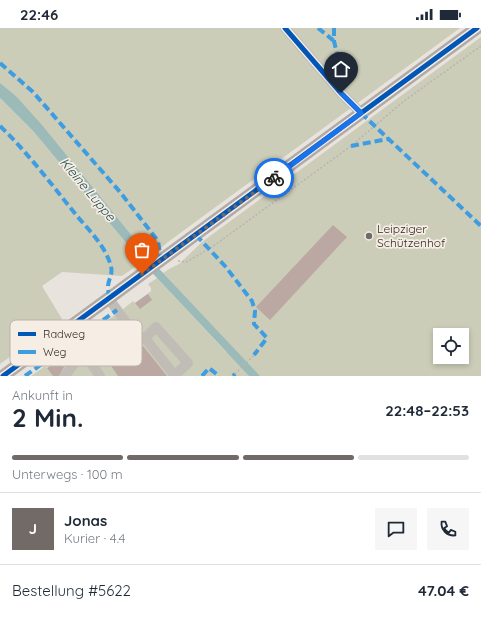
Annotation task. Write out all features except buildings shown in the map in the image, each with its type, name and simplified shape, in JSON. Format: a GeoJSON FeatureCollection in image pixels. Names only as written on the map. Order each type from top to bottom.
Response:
{"type":"FeatureCollection","features":[{"type":"Feature","properties":{"kind":"main road"},"geometry":{"type":"LineString","coordinates":[[80,320],[477,28]]}},
{"type":"Feature","properties":{"kind":"main road"},"geometry":{"type":"LineString","coordinates":[[3,376],[17,366]]}},
{"type":"Feature","properties":{"kind":"street"},"geometry":{"type":"LineString","coordinates":[[284,28],[341,93],[361,113]]}},
{"type":"Feature","properties":{"kind":"street"},"geometry":{"type":"LineString","coordinates":[[109,299],[124,320]]}},
{"type":"Feature","properties":{"kind":"street"},"geometry":{"type":"LineString","coordinates":[[142,337],[145,338],[174,376],[188,363],[156,327],[145,338]]}},
{"type":"Feature","properties":{"kind":"street"},"geometry":{"type":"LineString","coordinates":[[65,376],[72,366]]}},
{"type":"Feature","properties":{"kind":"street"},"geometry":{"type":"LineString","coordinates":[[93,366],[100,376]]}},
{"type":"Feature","properties":{"kind":"path"},"geometry":{"type":"LineString","coordinates":[[161,261],[186,262],[209,248],[351,146],[404,101],[481,46]]}},
{"type":"Feature","properties":{"kind":"path"},"geometry":{"type":"LineString","coordinates":[[235,374],[254,355]]}},
{"type":"Feature","properties":{"kind":"green space"},"geometry":{"type":"Polygon","coordinates":[[[0,28],[460,28],[168,242],[149,258],[15,95],[0,83],[0,28]]]}},
{"type":"Feature","properties":{"kind":"green space"},"geometry":{"type":"Polygon","coordinates":[[[481,37],[481,376],[31,376],[45,366],[47,368],[50,366],[142,366],[142,320],[108,320],[115,315],[121,316],[125,313],[123,309],[133,301],[135,303],[151,291],[148,284],[157,278],[226,352],[231,346],[163,273],[179,264],[202,242],[481,37]]]}},
{"type":"Feature","properties":{"kind":"green space"},"geometry":{"type":"Polygon","coordinates":[[[0,98],[34,132],[142,262],[122,276],[62,272],[42,286],[62,319],[10,320],[10,357],[0,364],[0,98]]]}},
{"type":"Feature","properties":{"kind":"water","name":"Kleine Luppe"},"geometry":{"type":"Polygon","coordinates":[[[0,83],[15,95],[42,125],[149,258],[260,376],[249,376],[142,262],[34,132],[0,98],[0,83]]]}},
{"type":"Feature","properties":{"kind":"marked path"},"geometry":{"type":"LineString","coordinates":[[318,28],[334,41]]}},
{"type":"Feature","properties":{"kind":"marked path"},"geometry":{"type":"LineString","coordinates":[[334,28],[334,41],[341,71],[341,93]]}},
{"type":"Feature","properties":{"kind":"marked path"},"geometry":{"type":"LineString","coordinates":[[0,63],[33,92],[120,192],[158,241],[161,261]]}},
{"type":"Feature","properties":{"kind":"marked path"},"geometry":{"type":"LineString","coordinates":[[361,113],[481,226]]}},
{"type":"Feature","properties":{"kind":"marked path"},"geometry":{"type":"LineString","coordinates":[[0,126],[40,170],[96,238],[104,250],[112,270],[108,286],[109,299]]}},
{"type":"Feature","properties":{"kind":"marked path"},"geometry":{"type":"LineString","coordinates":[[351,146],[388,139]]}},
{"type":"Feature","properties":{"kind":"marked path"},"geometry":{"type":"LineString","coordinates":[[196,235],[225,266],[252,301],[255,311],[254,324],[267,338],[254,355]]}},
{"type":"Feature","properties":{"kind":"marked path"},"geometry":{"type":"LineString","coordinates":[[103,320],[117,310]]}},
{"type":"Feature","properties":{"kind":"marked path"},"geometry":{"type":"LineString","coordinates":[[25,376],[39,366]]}},
{"type":"Feature","properties":{"kind":"marked path"},"geometry":{"type":"LineString","coordinates":[[202,376],[209,368],[219,376]]}},
{"type":"Feature","properties":{"kind":"cycle path"},"geometry":{"type":"LineString","coordinates":[[285,28],[341,93],[361,113]]}},
{"type":"Feature","properties":{"kind":"cycle path"},"geometry":{"type":"LineString","coordinates":[[79,320],[477,28]]}},
{"type":"Feature","properties":{"kind":"cycle path"},"geometry":{"type":"LineString","coordinates":[[3,376],[17,366]]}},
{"type":"Feature","properties":{"kind":"way so far"},"geometry":{"type":"LineString","coordinates":[[142,274],[274,178]]}},
{"type":"Feature","properties":{"kind":"place","name":"Leipziger Schützenhof"},"geometry":{"type":"Point","coordinates":[369,236]}},
{"type":"Feature","properties":{"kind":"route"},"geometry":{"type":"LineString","coordinates":[[274,178],[361,113],[341,93]]}}]}
